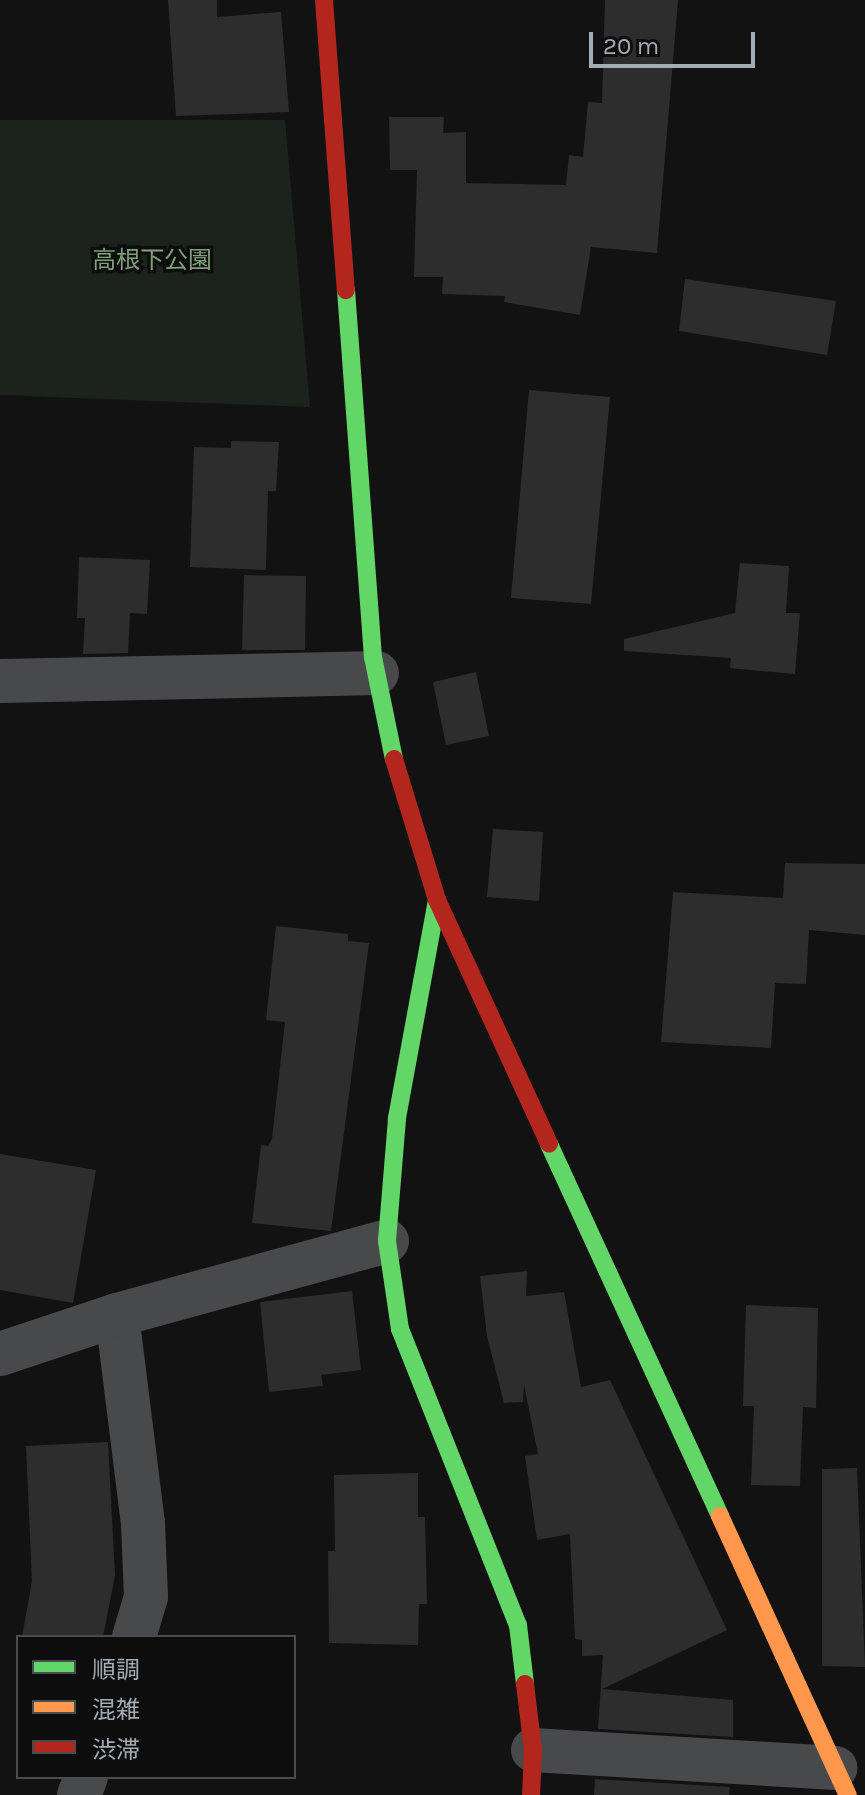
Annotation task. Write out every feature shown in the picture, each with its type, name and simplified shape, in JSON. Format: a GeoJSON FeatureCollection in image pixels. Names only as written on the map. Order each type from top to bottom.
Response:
{"type":"FeatureCollection","features":[{"type":"Feature","properties":{"kind":"street"},"geometry":{"type":"LineString","coordinates":[[324,0],[377,673],[397,775],[437,900],[841,1782]]}},
{"type":"Feature","properties":{"kind":"street"},"geometry":{"type":"LineString","coordinates":[[0,681],[377,673]]}},
{"type":"Feature","properties":{"kind":"street"},"geometry":{"type":"LineString","coordinates":[[437,900],[397,1119],[387,1241],[400,1329],[518,1625],[533,1750],[531,1795]]}},
{"type":"Feature","properties":{"kind":"street"},"geometry":{"type":"LineString","coordinates":[[0,1354],[117,1315],[387,1241]]}},
{"type":"Feature","properties":{"kind":"street"},"geometry":{"type":"LineString","coordinates":[[117,1315],[143,1523],[146,1597],[135,1635]]}},
{"type":"Feature","properties":{"kind":"street"},"geometry":{"type":"LineString","coordinates":[[533,1750],[841,1782]]}},
{"type":"Feature","properties":{"kind":"green space","name":"高根下公園"},"geometry":{"type":"Polygon","coordinates":[[[0,120],[285,120],[310,407],[0,395],[0,120]]]}},
{"type":"Feature","properties":{"kind":"building"},"geometry":{"type":"Polygon","coordinates":[[[168,0],[217,0],[217,17],[281,12],[289,112],[176,116],[168,0]]]}},
{"type":"Feature","properties":{"kind":"building"},"geometry":{"type":"Polygon","coordinates":[[[605,0],[678,0],[657,253],[591,247],[580,315],[504,302],[505,296],[442,294],[443,277],[414,277],[417,170],[390,170],[389,117],[444,117],[443,133],[466,132],[466,183],[566,185],[569,155],[583,157],[588,102],[602,103],[605,0]]]}},
{"type":"Feature","properties":{"kind":"building"},"geometry":{"type":"Polygon","coordinates":[[[685,279],[836,301],[827,355],[679,331],[685,279]]]}},
{"type":"Feature","properties":{"kind":"building"},"geometry":{"type":"Polygon","coordinates":[[[529,390],[610,397],[591,604],[511,598],[529,390]]]}},
{"type":"Feature","properties":{"kind":"building"},"geometry":{"type":"Polygon","coordinates":[[[231,441],[279,442],[276,491],[268,491],[266,570],[190,567],[194,447],[231,448],[231,441]]]}},
{"type":"Feature","properties":{"kind":"building"},"geometry":{"type":"Polygon","coordinates":[[[79,557],[150,560],[147,614],[130,613],[128,653],[83,654],[85,618],[77,618],[79,557]]]}},
{"type":"Feature","properties":{"kind":"building"},"geometry":{"type":"Polygon","coordinates":[[[740,563],[789,566],[786,613],[800,613],[795,674],[730,668],[731,658],[624,651],[624,639],[735,613],[740,563]]]}},
{"type":"Feature","properties":{"kind":"building"},"geometry":{"type":"Polygon","coordinates":[[[244,575],[306,576],[305,650],[242,650],[244,575]]]}},
{"type":"Feature","properties":{"kind":"building"},"geometry":{"type":"Polygon","coordinates":[[[476,672],[489,736],[446,745],[433,682],[476,672]]]}},
{"type":"Feature","properties":{"kind":"building"},"geometry":{"type":"Polygon","coordinates":[[[493,829],[543,832],[539,901],[487,897],[493,829]]]}},
{"type":"Feature","properties":{"kind":"building"},"geometry":{"type":"Polygon","coordinates":[[[785,863],[865,864],[865,935],[809,930],[806,984],[775,983],[771,1048],[661,1042],[673,892],[783,898],[785,863]]]}},
{"type":"Feature","properties":{"kind":"building"},"geometry":{"type":"Polygon","coordinates":[[[276,926],[348,934],[348,941],[369,943],[331,1231],[252,1223],[261,1145],[268,1146],[272,1139],[285,1022],[266,1020],[276,926]]]}},
{"type":"Feature","properties":{"kind":"building"},"geometry":{"type":"Polygon","coordinates":[[[0,1154],[96,1170],[73,1303],[0,1290],[0,1154]]]}},
{"type":"Feature","properties":{"kind":"building"},"geometry":{"type":"Polygon","coordinates":[[[527,1271],[526,1296],[564,1292],[581,1387],[610,1380],[727,1630],[602,1689],[733,1700],[733,1737],[598,1729],[603,1655],[582,1656],[582,1640],[575,1639],[570,1534],[537,1540],[525,1456],[538,1454],[524,1385],[523,1402],[504,1403],[487,1336],[480,1276],[527,1271]]]}},
{"type":"Feature","properties":{"kind":"building"},"geometry":{"type":"Polygon","coordinates":[[[352,1291],[361,1370],[321,1375],[323,1386],[269,1392],[260,1302],[352,1291]]]}},
{"type":"Feature","properties":{"kind":"building"},"geometry":{"type":"Polygon","coordinates":[[[746,1305],[818,1308],[816,1408],[803,1407],[800,1486],[751,1485],[754,1406],[743,1406],[746,1305]]]}},
{"type":"Feature","properties":{"kind":"building"},"geometry":{"type":"Polygon","coordinates":[[[108,1442],[115,1575],[103,1635],[22,1635],[32,1581],[26,1446],[108,1442]]]}},
{"type":"Feature","properties":{"kind":"building"},"geometry":{"type":"Polygon","coordinates":[[[857,1468],[865,1667],[822,1666],[822,1469],[857,1468]]]}},
{"type":"Feature","properties":{"kind":"building"},"geometry":{"type":"Polygon","coordinates":[[[418,1473],[418,1517],[425,1517],[427,1604],[419,1604],[418,1645],[329,1643],[328,1551],[335,1551],[334,1475],[418,1473]]]}},
{"type":"Feature","properties":{"kind":"building"},"geometry":{"type":"Polygon","coordinates":[[[595,1779],[730,1787],[729,1795],[594,1795],[595,1779]]]}},
{"type":"Feature","properties":{"kind":"traffic: fast"},"geometry":{"type":"LineString","coordinates":[[346,290],[373,657],[394,759]]}},
{"type":"Feature","properties":{"kind":"traffic: fast"},"geometry":{"type":"LineString","coordinates":[[437,900],[397,1119],[387,1241],[400,1329],[518,1625],[525,1684]]}},
{"type":"Feature","properties":{"kind":"traffic: fast"},"geometry":{"type":"LineString","coordinates":[[549,1144],[720,1516]]}},
{"type":"Feature","properties":{"kind":"traffic: slow"},"geometry":{"type":"LineString","coordinates":[[720,1516],[848,1795]]}},
{"type":"Feature","properties":{"kind":"traffic: jam"},"geometry":{"type":"LineString","coordinates":[[324,0],[346,290]]}},
{"type":"Feature","properties":{"kind":"traffic: jam"},"geometry":{"type":"LineString","coordinates":[[394,759],[437,900],[549,1144]]}},
{"type":"Feature","properties":{"kind":"traffic: jam"},"geometry":{"type":"LineString","coordinates":[[525,1684],[533,1750],[531,1795]]}}]}
